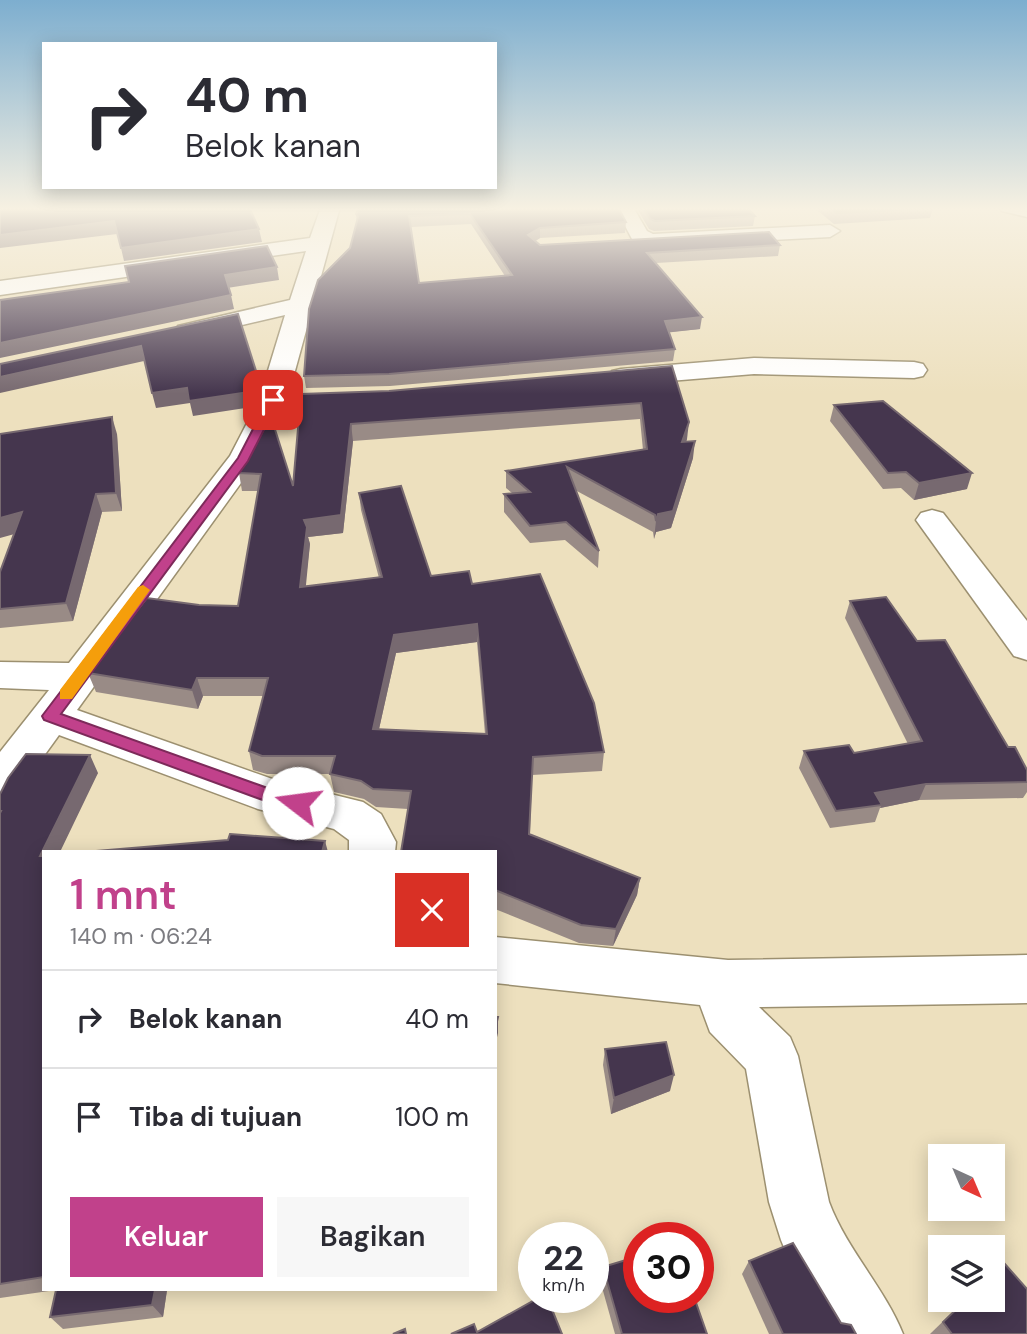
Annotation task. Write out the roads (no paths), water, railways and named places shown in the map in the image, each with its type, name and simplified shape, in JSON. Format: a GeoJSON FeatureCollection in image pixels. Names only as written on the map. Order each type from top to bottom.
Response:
{"type":"FeatureCollection","features":[{"type":"Feature","properties":{"kind":"street"},"geometry":{"type":"LineString","coordinates":[[0,288],[133,269]]}},
{"type":"Feature","properties":{"kind":"street"},"geometry":{"type":"LineString","coordinates":[[0,784],[286,400],[295,318],[311,269]]}},
{"type":"Feature","properties":{"kind":"street"},"geometry":{"type":"LineString","coordinates":[[158,337],[237,321],[295,318]]}},
{"type":"Feature","properties":{"kind":"street"},"geometry":{"type":"LineString","coordinates":[[589,380],[754,366],[914,370]]}},
{"type":"Feature","properties":{"kind":"street"},"geometry":{"type":"LineString","coordinates":[[932,520],[1027,647]]}},
{"type":"Feature","properties":{"kind":"street"},"geometry":{"type":"LineString","coordinates":[[0,675],[78,677]]}},
{"type":"Feature","properties":{"kind":"street"},"geometry":{"type":"LineString","coordinates":[[50,716],[274,797],[347,814],[365,827],[373,842],[372,850]]}},
{"type":"Feature","properties":{"kind":"street"},"geometry":{"type":"LineString","coordinates":[[497,960],[727,994],[1027,978]]}},
{"type":"Feature","properties":{"kind":"street"},"geometry":{"type":"LineString","coordinates":[[727,994],[771,1056],[799,1202],[812,1240],[870,1334]]}}]}
